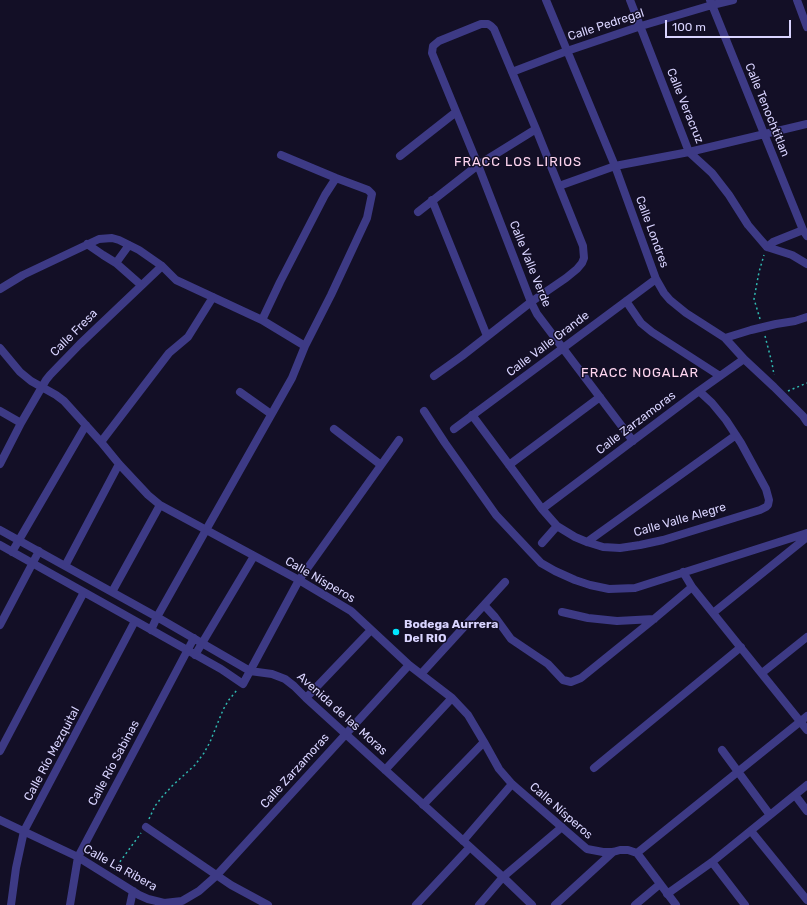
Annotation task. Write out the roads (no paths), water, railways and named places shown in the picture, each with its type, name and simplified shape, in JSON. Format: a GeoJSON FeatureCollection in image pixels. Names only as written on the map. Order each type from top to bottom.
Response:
{"type":"FeatureCollection","features":[{"type":"Feature","properties":{"kind":"street","name":"Calle Londres"},"geometry":{"type":"LineString","coordinates":[[546,0],[615,166],[656,279],[664,293],[686,313],[724,338],[803,416],[807,422]]}},
{"type":"Feature","properties":{"kind":"street","name":"Calle Veracruz"},"geometry":{"type":"LineString","coordinates":[[630,0],[689,152],[712,173],[729,195],[748,225],[767,246]]}},
{"type":"Feature","properties":{"kind":"street","name":"Calle Pedregal"},"geometry":{"type":"LineString","coordinates":[[512,72],[566,51],[711,3],[733,0]]}},
{"type":"Feature","properties":{"kind":"street"},"geometry":{"type":"LineString","coordinates":[[797,0],[807,27]]}},
{"type":"Feature","properties":{"kind":"street","name":"Calle Tenochtitlan"},"geometry":{"type":"LineString","coordinates":[[711,3],[805,233]]}},
{"type":"Feature","properties":{"kind":"street","name":"Calle Valle Verde"},"geometry":{"type":"LineString","coordinates":[[512,72],[494,29],[488,24],[481,24],[439,41],[432,48],[432,53],[537,314],[633,441]]}},
{"type":"Feature","properties":{"kind":"street"},"geometry":{"type":"LineString","coordinates":[[434,376],[531,302],[566,278],[577,269],[584,258],[583,246],[512,72]]}},
{"type":"Feature","properties":{"kind":"street"},"geometry":{"type":"LineString","coordinates":[[400,156],[456,112]]}},
{"type":"Feature","properties":{"kind":"street"},"geometry":{"type":"LineString","coordinates":[[559,186],[615,166],[689,152],[807,124]]}},
{"type":"Feature","properties":{"kind":"street"},"geometry":{"type":"LineString","coordinates":[[418,212],[478,165],[536,129]]}},
{"type":"Feature","properties":{"kind":"street"},"geometry":{"type":"LineString","coordinates":[[151,630],[292,378],[305,346],[367,218],[372,199],[372,194],[368,190],[281,155]]}},
{"type":"Feature","properties":{"kind":"street"},"geometry":{"type":"LineString","coordinates":[[262,320],[325,195],[336,178]]}},
{"type":"Feature","properties":{"kind":"street"},"geometry":{"type":"LineString","coordinates":[[432,200],[487,336]]}},
{"type":"Feature","properties":{"kind":"street"},"geometry":{"type":"LineString","coordinates":[[767,246],[773,242],[805,233]]}},
{"type":"Feature","properties":{"kind":"street"},"geometry":{"type":"LineString","coordinates":[[0,289],[23,275],[98,239],[105,238],[119,240],[162,266],[176,280],[262,320],[305,346]]}},
{"type":"Feature","properties":{"kind":"street"},"geometry":{"type":"LineString","coordinates":[[87,244],[116,263],[141,286]]}},
{"type":"Feature","properties":{"kind":"street"},"geometry":{"type":"LineString","coordinates":[[116,263],[128,245]]}},
{"type":"Feature","properties":{"kind":"street"},"geometry":{"type":"LineString","coordinates":[[767,246],[792,255],[807,264]]}},
{"type":"Feature","properties":{"kind":"street","name":"Calle Fresa"},"geometry":{"type":"LineString","coordinates":[[0,464],[21,424],[50,375],[80,344],[162,266]]}},
{"type":"Feature","properties":{"kind":"street","name":"Calle Valle Grande"},"geometry":{"type":"LineString","coordinates":[[454,429],[656,279]]}},
{"type":"Feature","properties":{"kind":"street"},"geometry":{"type":"LineString","coordinates":[[101,442],[169,353],[188,337],[213,297]]}},
{"type":"Feature","properties":{"kind":"street"},"geometry":{"type":"LineString","coordinates":[[626,301],[641,323],[652,332],[720,376]]}},
{"type":"Feature","properties":{"kind":"street"},"geometry":{"type":"LineString","coordinates":[[724,338],[762,327],[795,321],[807,317]]}},
{"type":"Feature","properties":{"kind":"street","name":"Calle Nísperos"},"geometry":{"type":"LineString","coordinates":[[0,348],[20,372],[30,381],[64,401],[119,464],[148,495],[160,505],[299,580],[351,611],[409,665],[452,698],[468,715],[499,769],[512,784],[586,849],[598,852],[628,850],[637,853]]}},
{"type":"Feature","properties":{"kind":"street","name":"Calle Zarzamoras"},"geometry":{"type":"LineString","coordinates":[[542,509],[744,359]]}},
{"type":"Feature","properties":{"kind":"street","name":"Calle Valle Alegre"},"geometry":{"type":"LineString","coordinates":[[472,415],[542,509],[558,526],[575,537],[603,547],[620,548],[640,546],[766,507],[768,505],[769,500],[766,490],[741,443],[726,420],[712,403],[699,391]]}},
{"type":"Feature","properties":{"kind":"street"},"geometry":{"type":"LineString","coordinates":[[240,392],[271,414]]}},
{"type":"Feature","properties":{"kind":"street"},"geometry":{"type":"LineString","coordinates":[[509,464],[600,397]]}},
{"type":"Feature","properties":{"kind":"street"},"geometry":{"type":"LineString","coordinates":[[424,411],[496,515],[541,563],[575,580],[609,589],[634,588],[807,533]]}},
{"type":"Feature","properties":{"kind":"street"},"geometry":{"type":"LineString","coordinates":[[0,412],[21,424]]}},
{"type":"Feature","properties":{"kind":"street"},"geometry":{"type":"LineString","coordinates":[[12,552],[86,425]]}},
{"type":"Feature","properties":{"kind":"street"},"geometry":{"type":"LineString","coordinates":[[334,429],[381,465]]}},
{"type":"Feature","properties":{"kind":"street"},"geometry":{"type":"LineString","coordinates":[[587,542],[736,435]]}},
{"type":"Feature","properties":{"kind":"street"},"geometry":{"type":"LineString","coordinates":[[0,545],[221,670],[243,684],[299,580],[399,440]]}},
{"type":"Feature","properties":{"kind":"street"},"geometry":{"type":"LineString","coordinates":[[65,566],[119,464]]}},
{"type":"Feature","properties":{"kind":"street"},"geometry":{"type":"LineString","coordinates":[[112,592],[160,505]]}},
{"type":"Feature","properties":{"kind":"street"},"geometry":{"type":"LineString","coordinates":[[542,543],[558,526]]}},
{"type":"Feature","properties":{"kind":"street","name":"Avenida de las Moras"},"geometry":{"type":"LineString","coordinates":[[0,530],[157,617],[250,671],[280,676],[294,686],[532,905]]}},
{"type":"Feature","properties":{"kind":"street"},"geometry":{"type":"LineString","coordinates":[[713,613],[807,537]]}},
{"type":"Feature","properties":{"kind":"street"},"geometry":{"type":"LineString","coordinates":[[0,625],[39,551]]}},
{"type":"Feature","properties":{"kind":"street"},"geometry":{"type":"LineString","coordinates":[[195,656],[254,556]]}},
{"type":"Feature","properties":{"kind":"street"},"geometry":{"type":"LineString","coordinates":[[683,572],[692,587],[762,673],[804,719],[807,730]]}},
{"type":"Feature","properties":{"kind":"street"},"geometry":{"type":"LineString","coordinates":[[421,674],[505,582]]}},
{"type":"Feature","properties":{"kind":"street"},"geometry":{"type":"LineString","coordinates":[[484,605],[496,617],[511,639],[548,664],[560,678],[572,682],[580,678],[692,587]]}},
{"type":"Feature","properties":{"kind":"street"},"geometry":{"type":"LineString","coordinates":[[0,751],[84,592]]}},
{"type":"Feature","properties":{"kind":"street"},"geometry":{"type":"LineString","coordinates":[[562,612],[588,618],[617,621],[654,619]]}},
{"type":"Feature","properties":{"kind":"street","name":"Calle Río Mezquital"},"geometry":{"type":"LineString","coordinates":[[11,905],[16,868],[24,831],[135,621]]}},
{"type":"Feature","properties":{"kind":"street"},"geometry":{"type":"LineString","coordinates":[[306,698],[370,630]]}},
{"type":"Feature","properties":{"kind":"street","name":"Calle Río Sabinas"},"geometry":{"type":"LineString","coordinates":[[70,905],[78,857],[194,638]]}},
{"type":"Feature","properties":{"kind":"street"},"geometry":{"type":"LineString","coordinates":[[762,673],[807,638]]}},
{"type":"Feature","properties":{"kind":"street"},"geometry":{"type":"LineString","coordinates":[[594,768],[741,647]]}},
{"type":"Feature","properties":{"kind":"street","name":"Calle Zarzamoras"},"geometry":{"type":"LineString","coordinates":[[216,876],[409,665]]}},
{"type":"Feature","properties":{"kind":"street"},"geometry":{"type":"LineString","coordinates":[[385,770],[452,698]]}},
{"type":"Feature","properties":{"kind":"street"},"geometry":{"type":"LineString","coordinates":[[676,905],[637,853],[804,719]]}},
{"type":"Feature","properties":{"kind":"street"},"geometry":{"type":"LineString","coordinates":[[424,805],[484,742]]}},
{"type":"Feature","properties":{"kind":"street"},"geometry":{"type":"LineString","coordinates":[[722,750],[770,815]]}},
{"type":"Feature","properties":{"kind":"street"},"geometry":{"type":"LineString","coordinates":[[463,841],[512,784]]}},
{"type":"Feature","properties":{"kind":"street"},"geometry":{"type":"LineString","coordinates":[[667,894],[712,862],[807,785]]}},
{"type":"Feature","properties":{"kind":"street"},"geometry":{"type":"LineString","coordinates":[[795,795],[807,811]]}},
{"type":"Feature","properties":{"kind":"street","name":"Calle La Ribera"},"geometry":{"type":"LineString","coordinates":[[0,820],[78,857],[133,891],[148,899],[158,902],[178,902],[187,898],[200,891],[216,876]]}},
{"type":"Feature","properties":{"kind":"street"},"geometry":{"type":"LineString","coordinates":[[146,827],[230,886],[268,905]]}},
{"type":"Feature","properties":{"kind":"street"},"geometry":{"type":"LineString","coordinates":[[479,905],[503,877],[562,827]]}},
{"type":"Feature","properties":{"kind":"street"},"geometry":{"type":"LineString","coordinates":[[751,830],[807,900]]}},
{"type":"Feature","properties":{"kind":"street"},"geometry":{"type":"LineString","coordinates":[[416,905],[470,847]]}},
{"type":"Feature","properties":{"kind":"street"},"geometry":{"type":"LineString","coordinates":[[555,905],[613,852]]}},
{"type":"Feature","properties":{"kind":"street"},"geometry":{"type":"LineString","coordinates":[[712,862],[745,905]]}},
{"type":"Feature","properties":{"kind":"street"},"geometry":{"type":"LineString","coordinates":[[635,905],[660,884]]}},
{"type":"Feature","properties":{"kind":"street"},"geometry":{"type":"LineString","coordinates":[[130,905],[133,891]]}},
{"type":"Feature","properties":{"kind":"place","name":"Bodega Aurrera Del RIO"},"geometry":{"type":"Point","coordinates":[396,632]}},
{"type":"Feature","properties":{"kind":"district","name":"FRACC LOS LIRIOS"},"geometry":{"type":"Point","coordinates":[518,162]}},
{"type":"Feature","properties":{"kind":"district","name":"FRACC NOGALAR"},"geometry":{"type":"Point","coordinates":[640,373]}}]}
